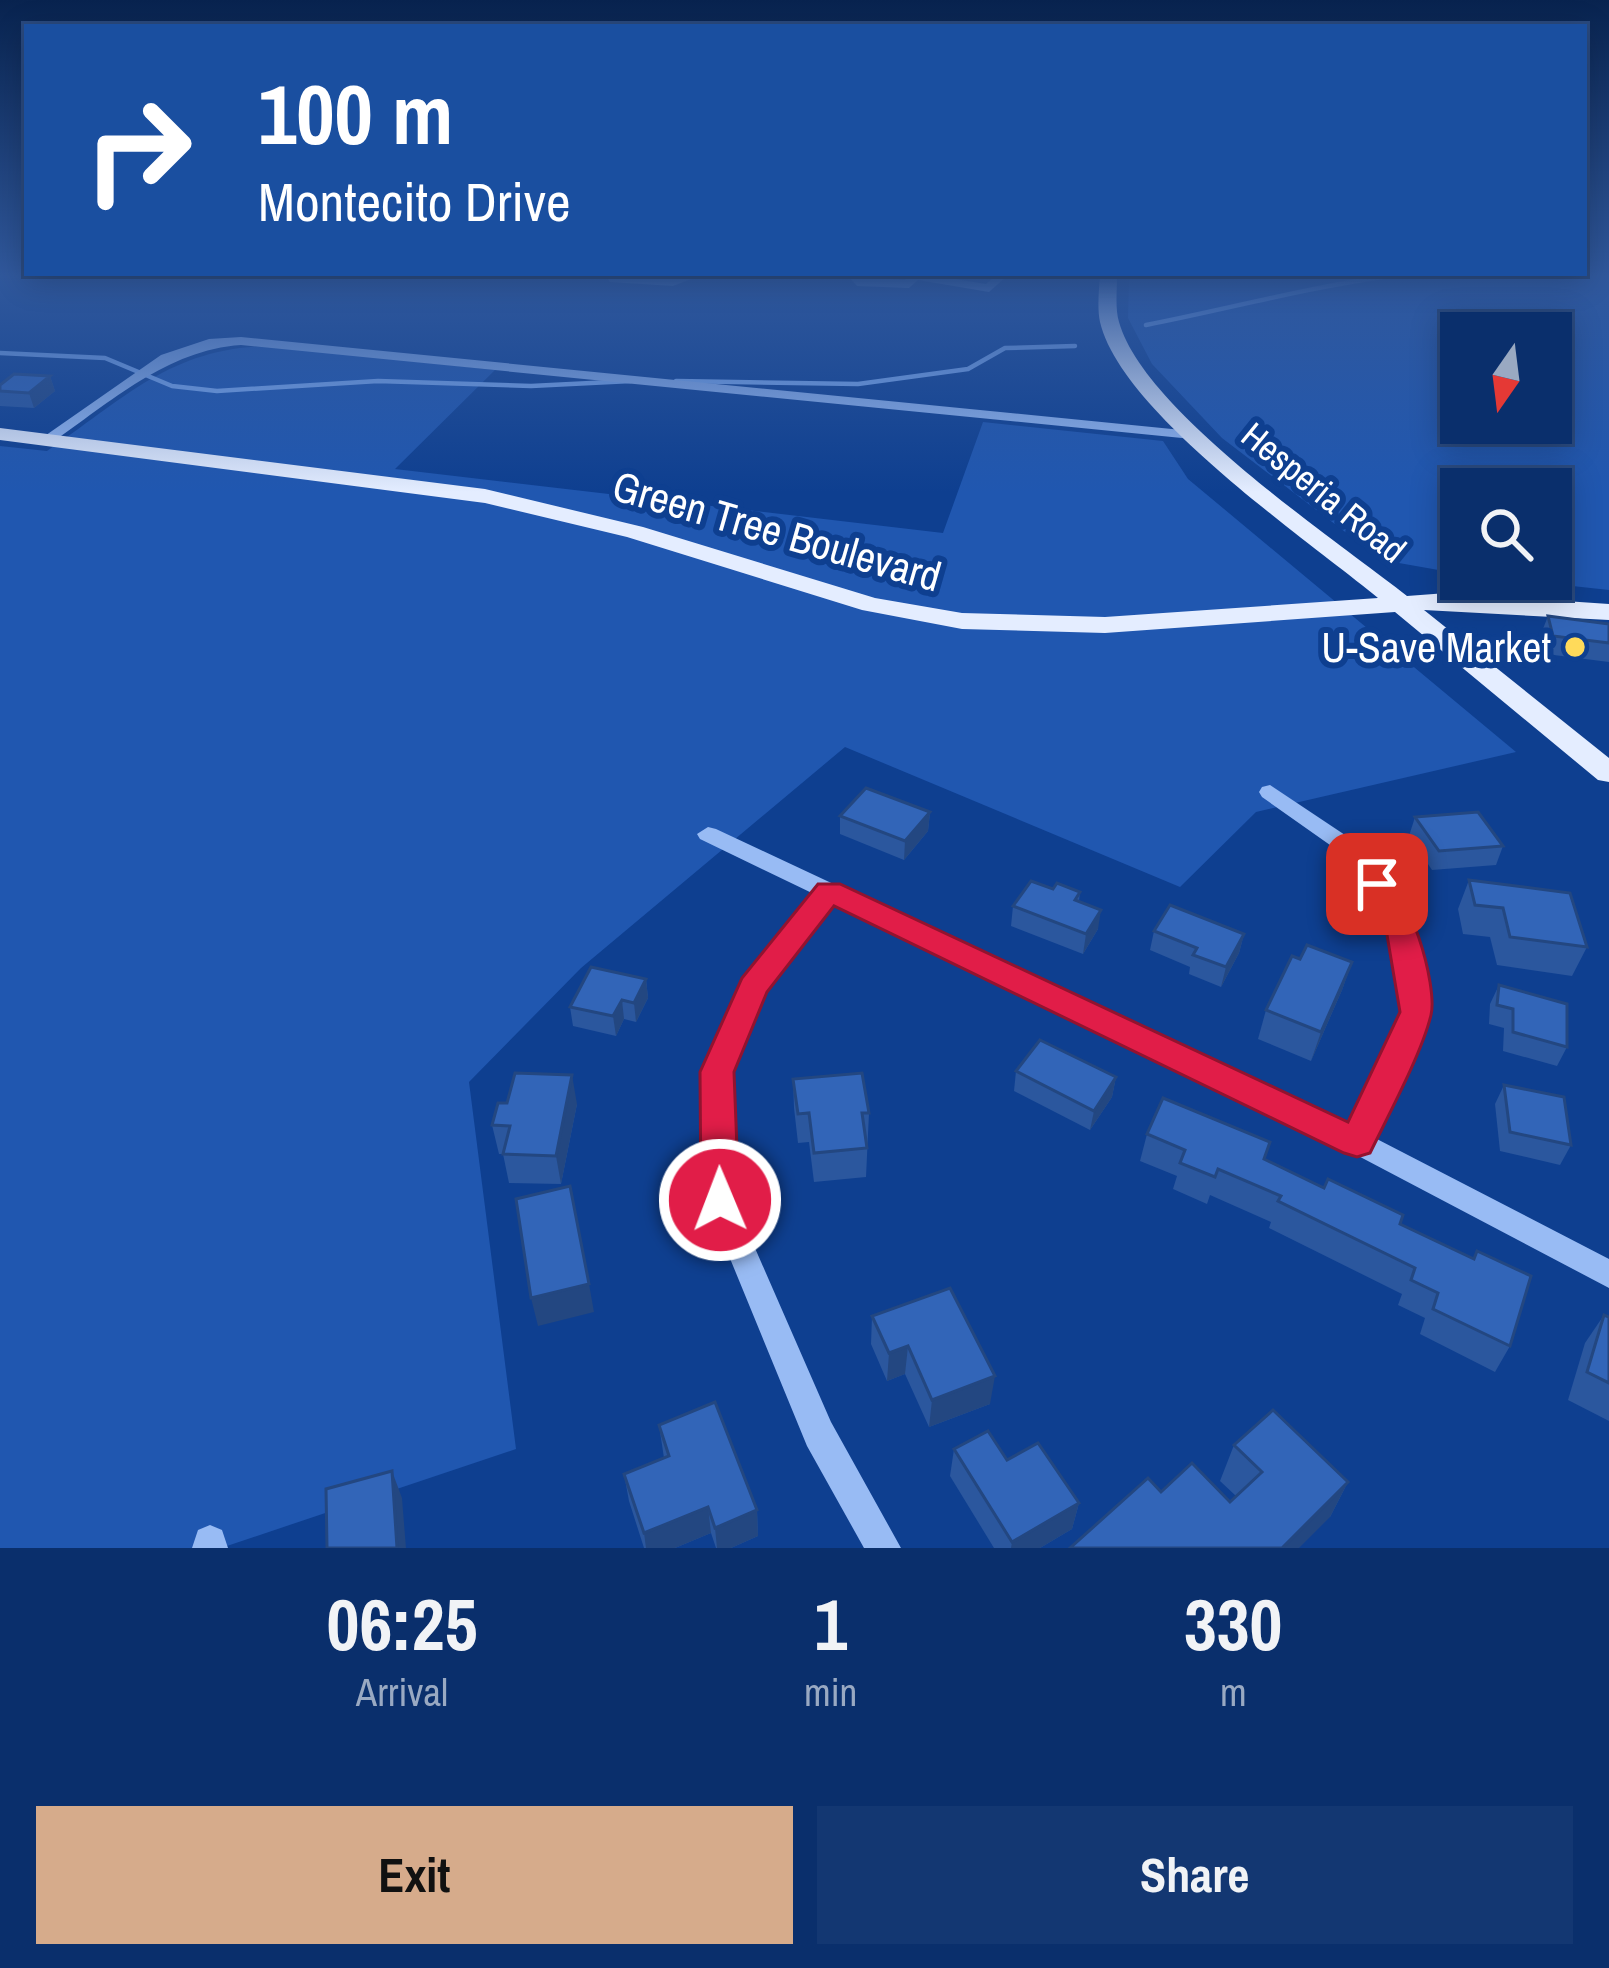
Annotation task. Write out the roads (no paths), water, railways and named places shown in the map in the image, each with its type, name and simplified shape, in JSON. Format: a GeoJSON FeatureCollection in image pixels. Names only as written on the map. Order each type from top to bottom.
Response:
{"type":"FeatureCollection","features":[{"type":"Feature","properties":{"kind":"main road","name":"Hesperia Road"},"geometry":{"type":"LineString","coordinates":[[1121,348],[1129,365],[1192,435],[1497,677],[1609,773]]}},
{"type":"Feature","properties":{"kind":"main road","name":"Green Tree Boulevard"},"geometry":{"type":"LineString","coordinates":[[0,434],[485,496],[634,532],[850,599],[962,621],[1083,626],[1400,604],[1505,602],[1609,612]]}},
{"type":"Feature","properties":{"kind":"street"},"geometry":{"type":"LineString","coordinates":[[46,440],[166,358],[194,348]]}},
{"type":"Feature","properties":{"kind":"street"},"geometry":{"type":"LineString","coordinates":[[314,348],[1192,435]]}},
{"type":"Feature","properties":{"kind":"street"},"geometry":{"type":"LineString","coordinates":[[1270,792],[1355,852],[1399,916],[1416,1012],[1357,1142]]}},
{"type":"Feature","properties":{"kind":"street"},"geometry":{"type":"LineString","coordinates":[[708,834],[1357,1142],[1609,1274]]}},
{"type":"Feature","properties":{"kind":"street"},"geometry":{"type":"LineString","coordinates":[[829,892],[753,986],[717,1072],[720,1200],[819,1434],[883,1548]]}},
{"type":"Feature","properties":{"kind":"waterway"},"geometry":{"type":"LineString","coordinates":[[676,381],[858,384],[968,369],[1005,348]]}},
{"type":"Feature","properties":{"kind":"waterway"},"geometry":{"type":"LineString","coordinates":[[0,353],[105,358],[172,386],[217,391],[378,381],[531,386],[631,381]]}},
{"type":"Feature","properties":{"kind":"place","name":"U-Save Market"},"geometry":{"type":"Point","coordinates":[1575,647]}}]}
